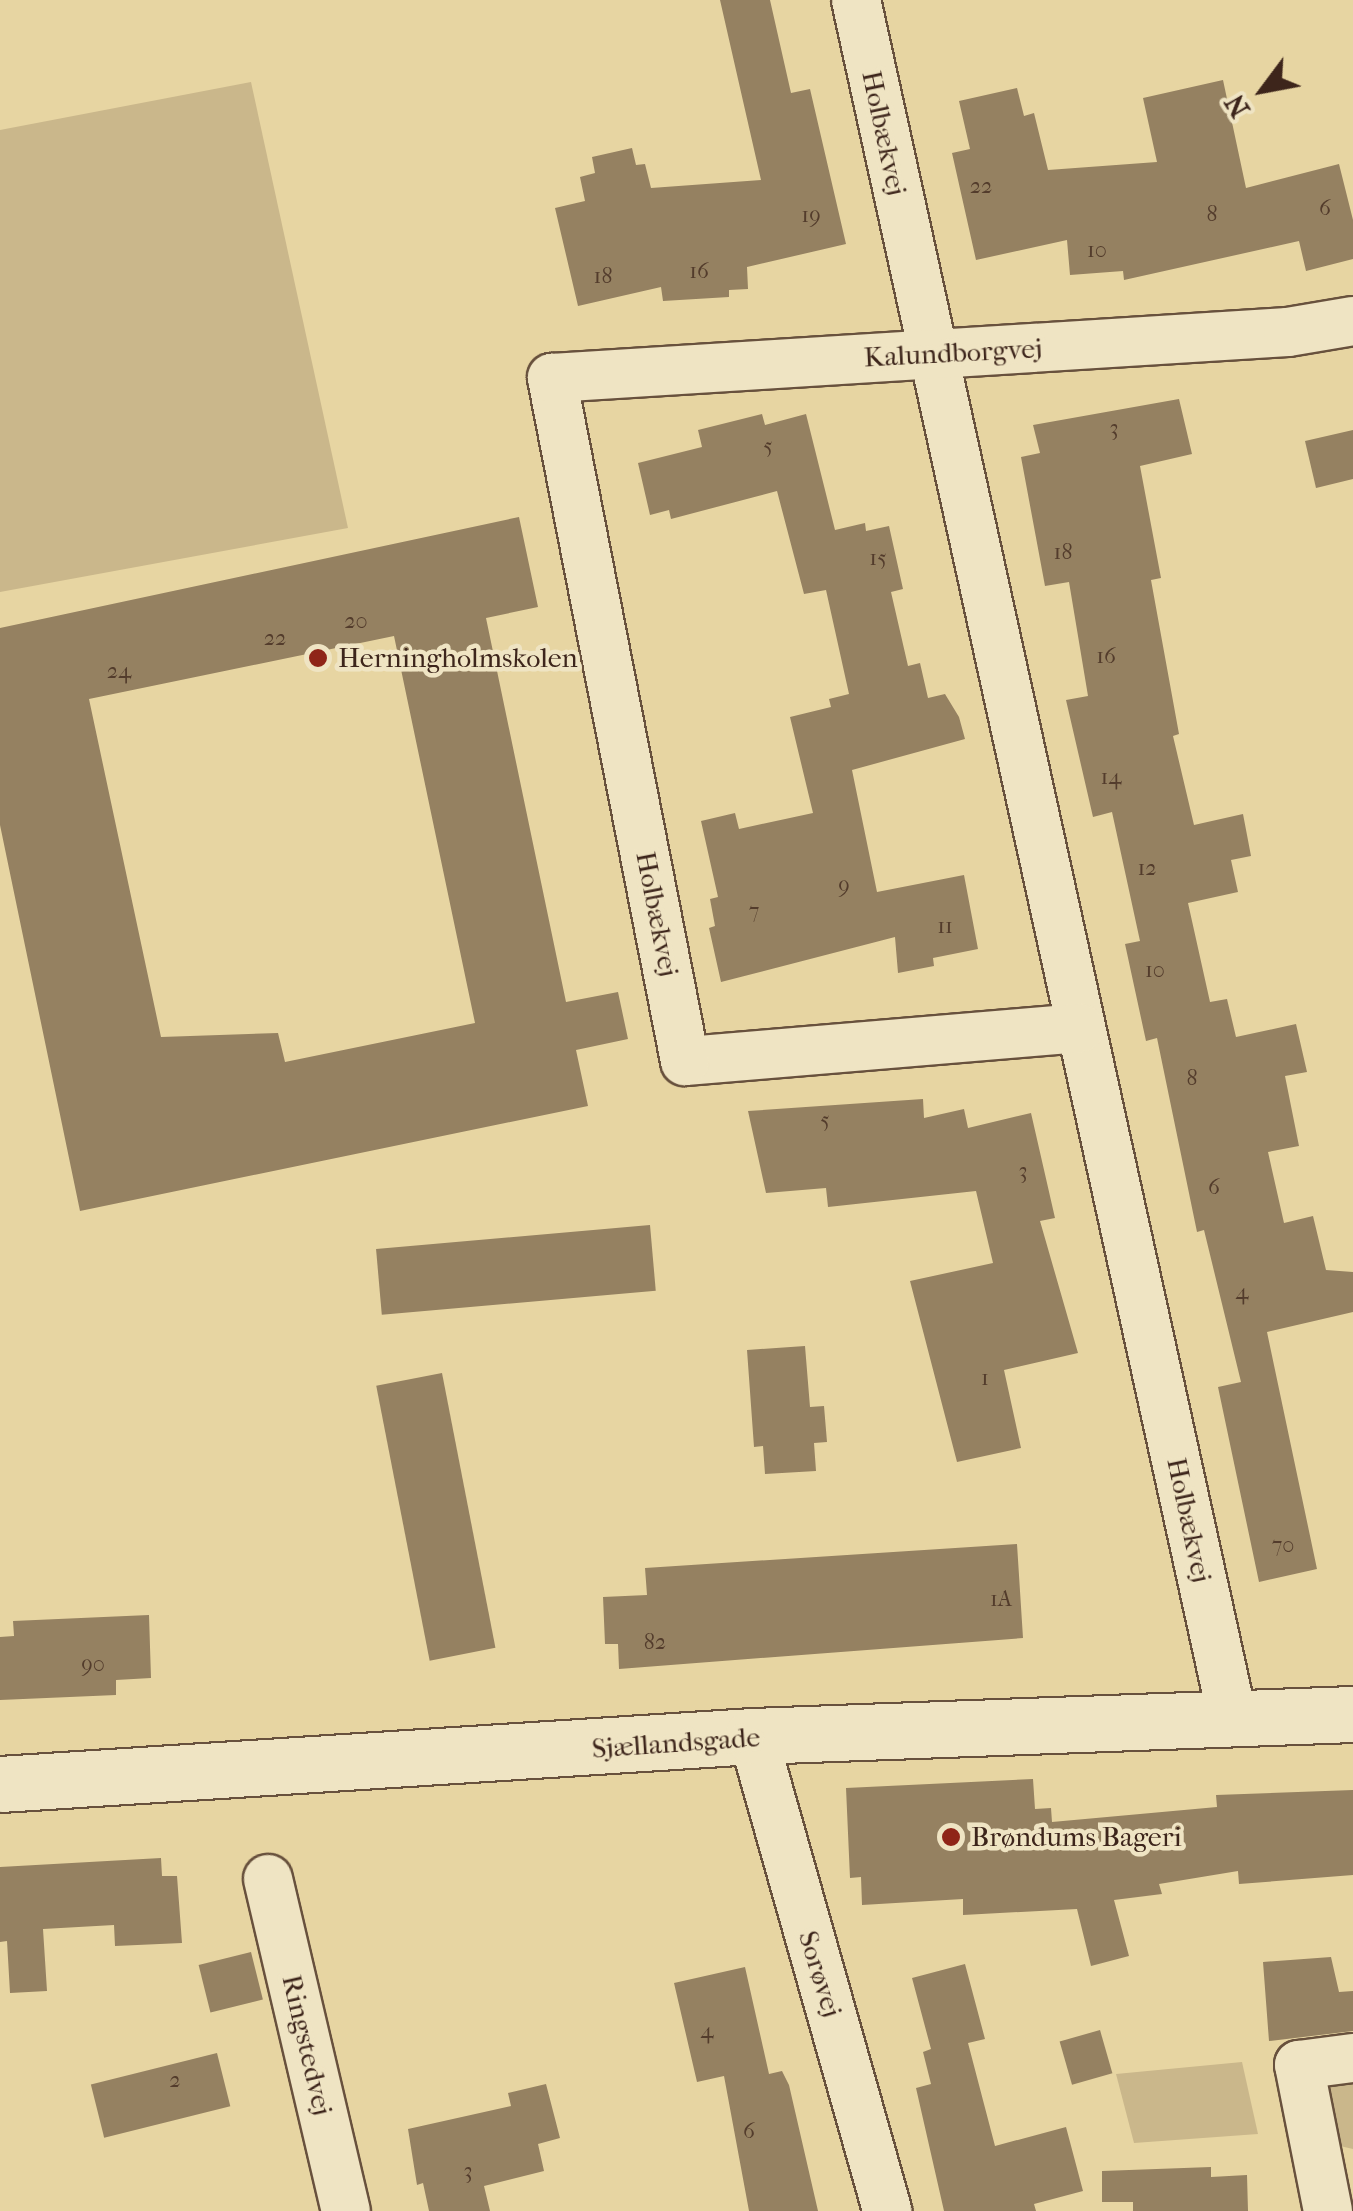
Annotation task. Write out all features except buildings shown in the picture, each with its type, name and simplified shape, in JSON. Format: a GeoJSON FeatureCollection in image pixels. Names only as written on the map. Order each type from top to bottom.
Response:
{"type":"FeatureCollection","features":[{"type":"Feature","properties":{"kind":"street","name":"Holbækvej"},"geometry":{"type":"LineString","coordinates":[[856,0],[1232,1720]]}},
{"type":"Feature","properties":{"kind":"street","name":"Kalundborgvej"},"geometry":{"type":"LineString","coordinates":[[552,378],[1288,332],[1353,322]]}},
{"type":"Feature","properties":{"kind":"street","name":"Holbækvej"},"geometry":{"type":"LineString","coordinates":[[552,378],[685,1061],[1080,1028]]}},
{"type":"Feature","properties":{"kind":"street","name":"Sjællandsgade"},"geometry":{"type":"LineString","coordinates":[[0,1784],[753,1736],[1353,1714]]}},
{"type":"Feature","properties":{"kind":"street","name":"Sorøvej"},"geometry":{"type":"LineString","coordinates":[[753,1736],[887,2211]]}},
{"type":"Feature","properties":{"kind":"street","name":"Ringstedvej"},"geometry":{"type":"LineString","coordinates":[[268,1878],[346,2211]]}},
{"type":"Feature","properties":{"kind":"street"},"geometry":{"type":"LineString","coordinates":[[1353,2058],[1299,2064],[1329,2211],[1353,2194]]}},
{"type":"Feature","properties":{"kind":"shaded area"},"geometry":{"type":"Polygon","coordinates":[[[251,82],[348,528],[0,592],[0,130],[251,82]]]}},
{"type":"Feature","properties":{"kind":"shaded area"},"geometry":{"type":"Polygon","coordinates":[[[1242,2062],[1258,2134],[1134,2143],[1116,2074],[1242,2062]]]}},
{"type":"Feature","properties":{"kind":"shaded area"},"geometry":{"type":"Polygon","coordinates":[[[1353,2080],[1353,2149],[1327,2143],[1324,2084],[1353,2080]]]}},
{"type":"Feature","properties":{"kind":"place","name":"Herningholmskolen"},"geometry":{"type":"Point","coordinates":[318,658]}},
{"type":"Feature","properties":{"kind":"place","name":"Brøndums Bageri"},"geometry":{"type":"Point","coordinates":[951,1837]}}]}
